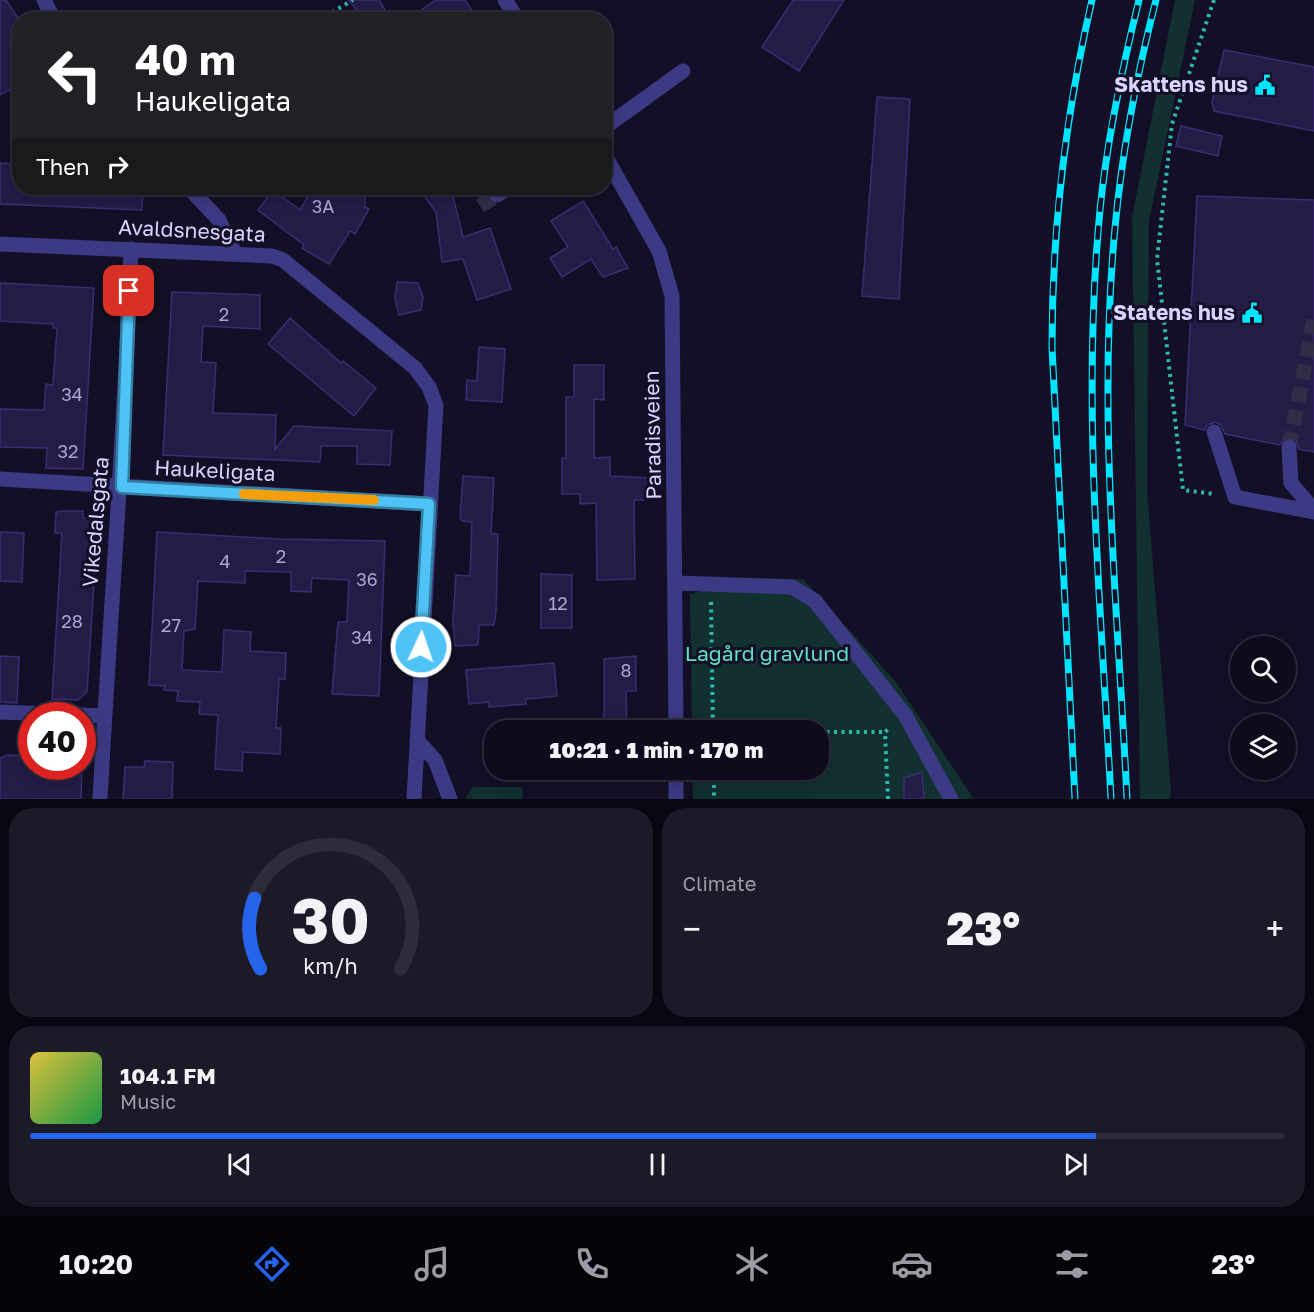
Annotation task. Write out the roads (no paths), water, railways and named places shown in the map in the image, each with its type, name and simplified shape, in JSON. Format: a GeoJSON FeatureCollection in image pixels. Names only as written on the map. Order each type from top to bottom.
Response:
{"type":"FeatureCollection","features":[{"type":"Feature","properties":{"kind":"street"},"geometry":{"type":"LineString","coordinates":[[612,122],[682,71]]}},
{"type":"Feature","properties":{"kind":"street","name":"Paradisveien"},"geometry":{"type":"LineString","coordinates":[[612,168],[658,251],[672,296],[676,720]]}},
{"type":"Feature","properties":{"kind":"street"},"geometry":{"type":"LineString","coordinates":[[196,195],[219,220],[234,252]]}},
{"type":"Feature","properties":{"kind":"street","name":"Avaldsnesgata"},"geometry":{"type":"LineString","coordinates":[[0,243],[272,255],[283,261],[415,368],[429,387],[436,405],[414,799]]}},
{"type":"Feature","properties":{"kind":"street","name":"Vikedalsgata"},"geometry":{"type":"LineString","coordinates":[[100,799],[111,583],[122,487],[131,249]]}},
{"type":"Feature","properties":{"kind":"street"},"geometry":{"type":"LineString","coordinates":[[1214,432],[1235,497],[1314,511]]}},
{"type":"Feature","properties":{"kind":"street"},"geometry":{"type":"LineString","coordinates":[[1289,447],[1292,483],[1314,511]]}},
{"type":"Feature","properties":{"kind":"street","name":"Haukeligata"},"geometry":{"type":"LineString","coordinates":[[0,479],[429,504]]}},
{"type":"Feature","properties":{"kind":"street"},"geometry":{"type":"LineString","coordinates":[[676,583],[792,587],[815,601],[905,715],[951,799]]}},
{"type":"Feature","properties":{"kind":"street"},"geometry":{"type":"LineString","coordinates":[[0,712],[104,716]]}},
{"type":"Feature","properties":{"kind":"street"},"geometry":{"type":"LineString","coordinates":[[417,740],[435,760],[450,799]]}},
{"type":"Feature","properties":{"kind":"street"},"geometry":{"type":"LineString","coordinates":[[676,780],[676,799]]}},
{"type":"Feature","properties":{"kind":"tunnel"},"geometry":{"type":"LineString","coordinates":[[480,206],[497,195]]}},
{"type":"Feature","properties":{"kind":"tunnel"},"geometry":{"type":"LineString","coordinates":[[1289,447],[1314,320]]}},
{"type":"Feature","properties":{"kind":"railway"},"geometry":{"type":"LineString","coordinates":[[1075,799],[1052,347],[1054,259],[1062,172],[1074,87],[1092,0]]}},
{"type":"Feature","properties":{"kind":"railway"},"geometry":{"type":"LineString","coordinates":[[1111,799],[1098,578],[1092,430],[1092,357],[1100,210],[1111,131],[1139,0]]}},
{"type":"Feature","properties":{"kind":"railway"},"geometry":{"type":"LineString","coordinates":[[1127,799],[1111,513],[1108,370],[1110,299],[1115,228],[1126,142],[1156,0]]}},
{"type":"Feature","properties":{"kind":"place","name":"Skattens hus"},"geometry":{"type":"Point","coordinates":[1265,85]}},
{"type":"Feature","properties":{"kind":"place","name":"Statens hus"},"geometry":{"type":"Point","coordinates":[1252,313]}},
{"type":"Feature","properties":{"kind":"park label","name":"Lagård gravlund"},"geometry":{"type":"Point","coordinates":[767,654]}}]}
